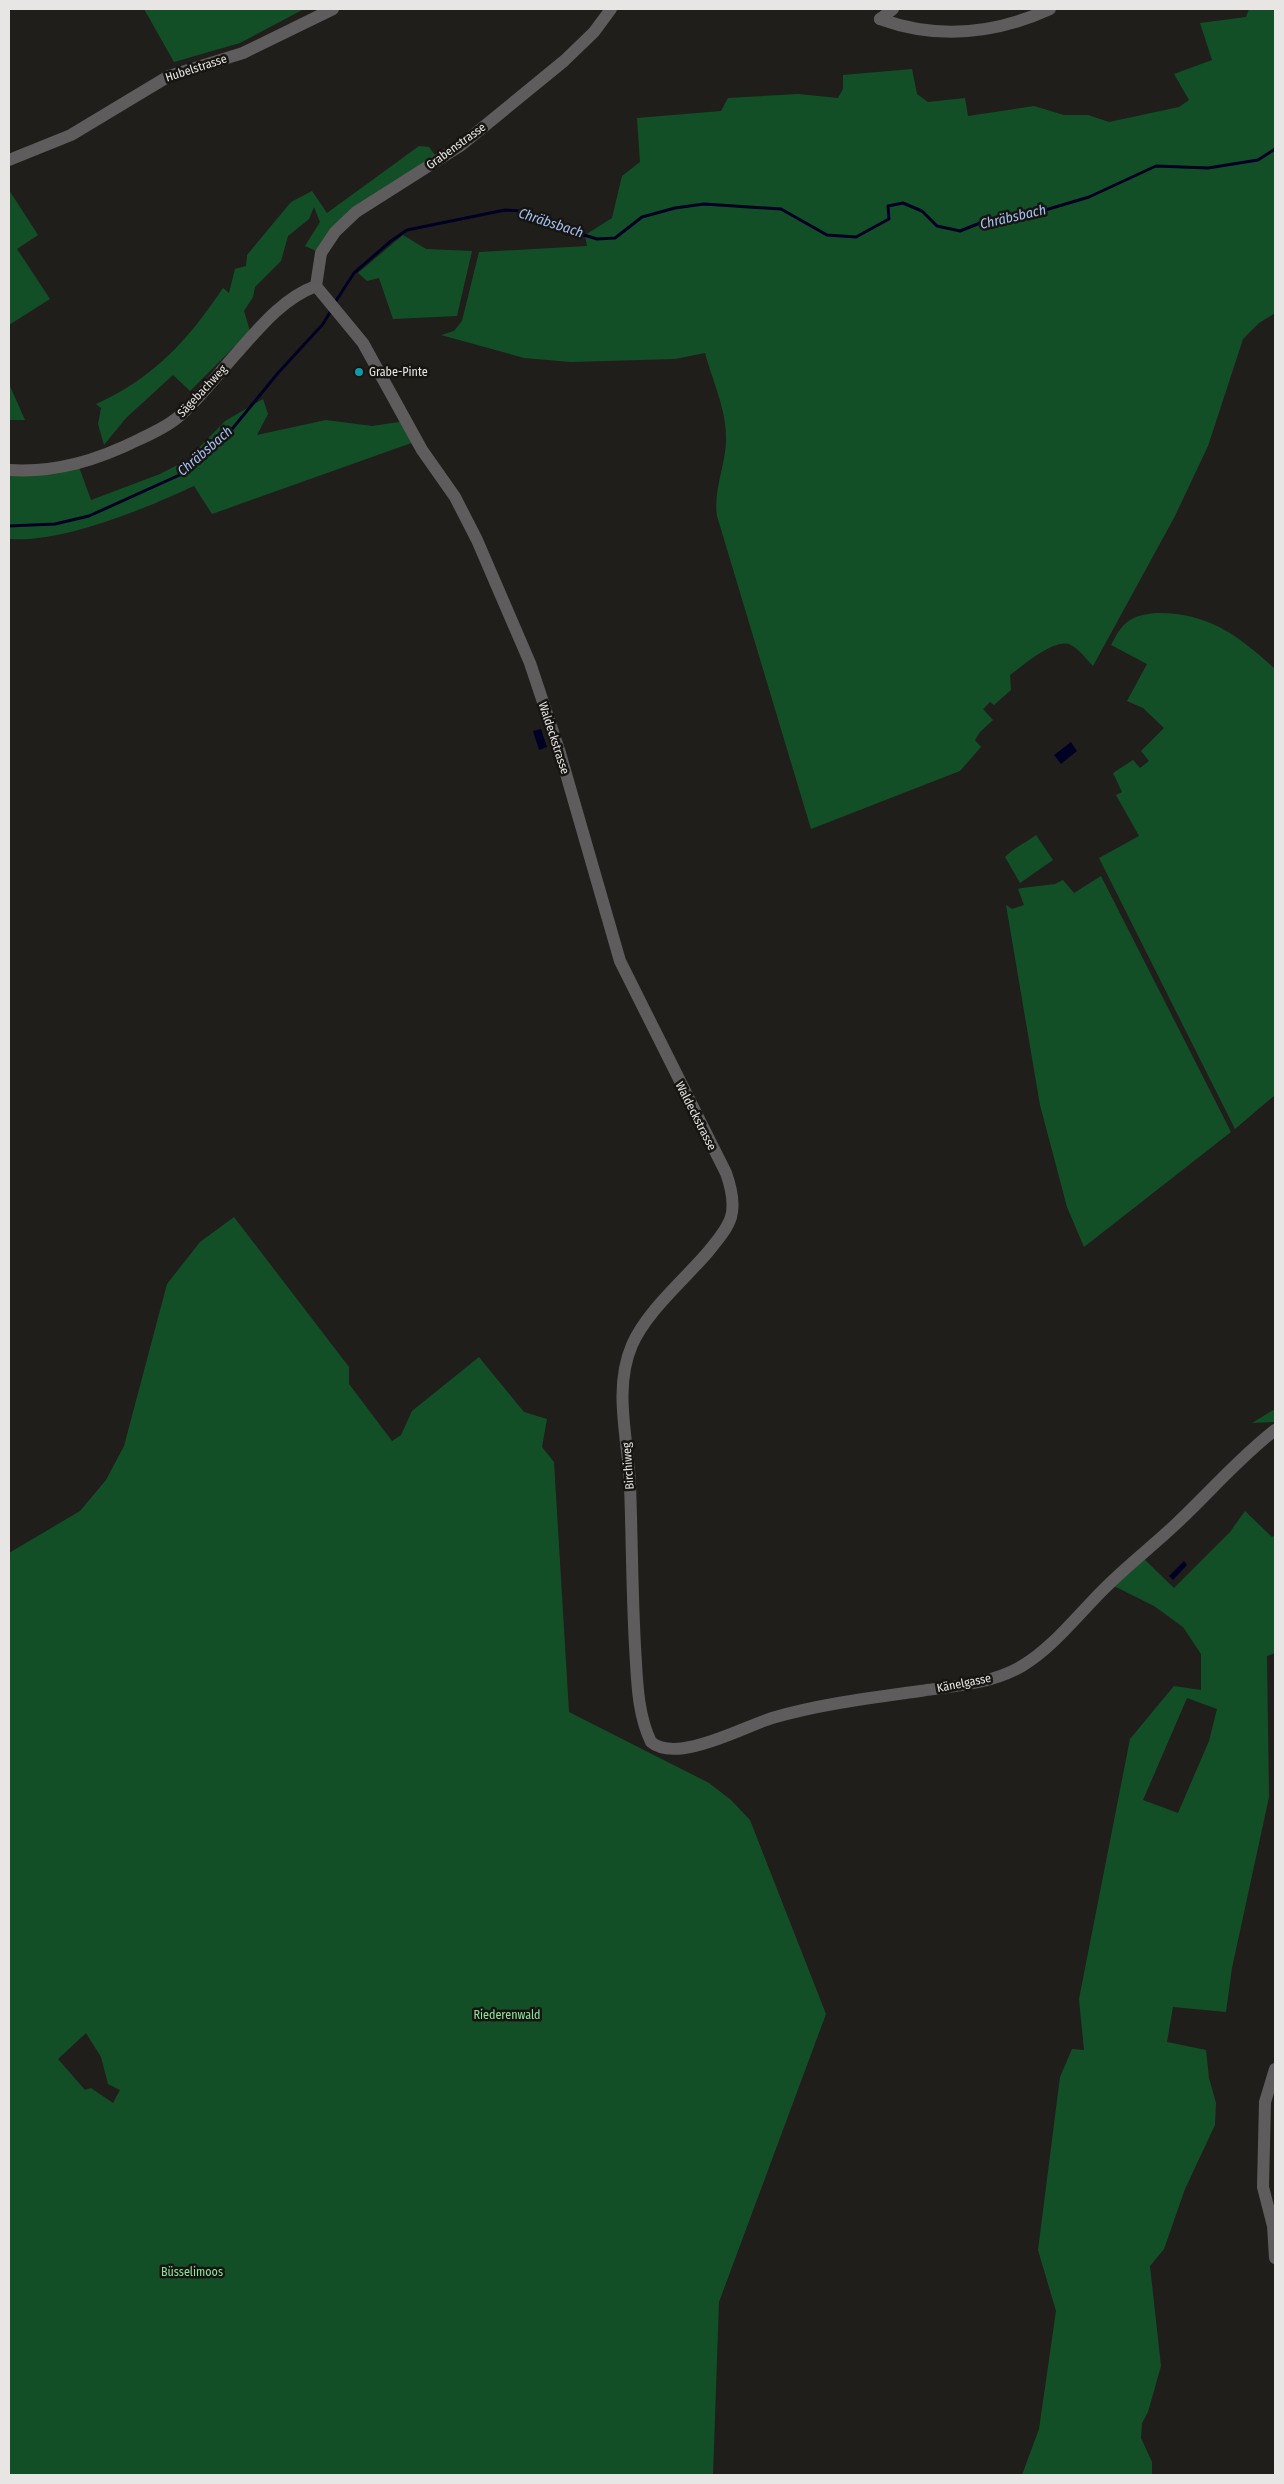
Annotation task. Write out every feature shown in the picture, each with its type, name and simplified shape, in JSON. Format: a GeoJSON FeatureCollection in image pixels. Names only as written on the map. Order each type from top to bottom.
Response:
{"type":"FeatureCollection","features":[{"type":"Feature","properties":{"kind":"street","name":"Hubelstrasse"},"geometry":{"type":"LineString","coordinates":[[9,160],[70,135],[168,76],[243,53],[333,9]]}},
{"type":"Feature","properties":{"kind":"street","name":"Grabenstrasse"},"geometry":{"type":"LineString","coordinates":[[316,286],[321,253],[335,232],[356,212],[460,146],[564,61],[594,32],[611,9]]}},
{"type":"Feature","properties":{"kind":"street"},"geometry":{"type":"LineString","coordinates":[[893,9],[880,19],[901,26],[932,32],[976,32],[1034,17],[1050,9]]}},
{"type":"Feature","properties":{"kind":"street","name":"Waldeckstrasse"},"geometry":{"type":"LineString","coordinates":[[316,286],[363,343],[422,450],[455,497],[511,616],[530,662],[560,753],[620,961],[726,1173],[732,1198],[731,1217]]}},
{"type":"Feature","properties":{"kind":"street","name":"Sägebachweg"},"geometry":{"type":"LineString","coordinates":[[9,470],[44,470],[85,462],[118,450],[164,427],[190,406],[246,342],[284,304],[300,292],[316,286]]}},
{"type":"Feature","properties":{"kind":"street","name":"Birchiweg"},"geometry":{"type":"LineString","coordinates":[[656,1746],[651,1742],[645,1727],[637,1676],[630,1481],[622,1402],[627,1358],[638,1334],[654,1312],[712,1246],[731,1217]]}},
{"type":"Feature","properties":{"kind":"street","name":"Känelgasse"},"geometry":{"type":"LineString","coordinates":[[656,1746],[673,1750],[684,1749],[795,1711],[832,1703],[975,1683],[1022,1666],[1042,1650],[1108,1585],[1178,1522],[1242,1456],[1275,1430]]}},
{"type":"Feature","properties":{"kind":"street"},"geometry":{"type":"LineString","coordinates":[[1275,2069],[1265,2102],[1263,2187],[1273,2226],[1275,2258]]}},
{"type":"Feature","properties":{"kind":"green space"},"geometry":{"type":"Polygon","coordinates":[[[144,9],[304,9],[240,43],[174,62],[144,9]]]}},
{"type":"Feature","properties":{"kind":"green space"},"geometry":{"type":"Polygon","coordinates":[[[1249,9],[1275,9],[1275,313],[1259,323],[1243,339],[1208,446],[1175,516],[1093,666],[1071,645],[1057,645],[1039,654],[1010,675],[1011,690],[994,705],[990,702],[983,709],[993,720],[980,732],[975,740],[981,747],[960,771],[811,829],[717,516],[718,486],[726,446],[726,436],[724,415],[705,353],[675,359],[571,362],[524,358],[441,335],[454,331],[462,321],[479,252],[587,246],[585,235],[612,218],[622,176],[640,162],[637,118],[721,111],[728,98],[798,94],[838,98],[843,89],[843,75],[912,69],[917,94],[928,102],[965,98],[968,116],[1034,106],[1064,115],[1088,115],[1109,122],[1179,107],[1189,100],[1174,74],[1212,60],[1200,23],[1246,17],[1249,9]]]}},
{"type":"Feature","properties":{"kind":"green space"},"geometry":{"type":"Polygon","coordinates":[[[419,146],[429,147],[442,164],[390,184],[316,251],[305,246],[320,222],[314,207],[309,219],[288,236],[281,261],[255,287],[253,297],[244,311],[250,331],[190,391],[173,375],[126,418],[104,445],[98,424],[101,408],[96,404],[117,394],[152,370],[183,341],[223,288],[229,293],[235,269],[246,266],[247,255],[291,202],[312,191],[327,213],[419,146]]]}},
{"type":"Feature","properties":{"kind":"green space"},"geometry":{"type":"Polygon","coordinates":[[[9,190],[38,235],[17,249],[50,299],[9,325],[9,190]]]}},
{"type":"Feature","properties":{"kind":"green space"},"geometry":{"type":"Polygon","coordinates":[[[403,235],[426,249],[472,251],[457,316],[393,319],[379,278],[367,281],[358,273],[403,235]]]}},
{"type":"Feature","properties":{"kind":"green space"},"geometry":{"type":"Polygon","coordinates":[[[9,384],[25,420],[9,420],[9,384]]]}},
{"type":"Feature","properties":{"kind":"green space"},"geometry":{"type":"Polygon","coordinates":[[[263,399],[268,414],[257,435],[326,420],[372,426],[406,421],[417,441],[212,514],[194,486],[152,505],[103,523],[54,536],[9,539],[9,474],[79,467],[91,500],[160,474],[187,460],[225,421],[263,399]]]}},
{"type":"Feature","properties":{"kind":"green space"},"geometry":{"type":"Polygon","coordinates":[[[1156,613],[1191,617],[1222,628],[1249,646],[1275,669],[1275,1095],[1235,1129],[1099,858],[1139,836],[1116,795],[1122,792],[1113,773],[1133,760],[1140,768],[1149,761],[1141,751],[1164,728],[1143,708],[1127,701],[1147,664],[1111,645],[1123,626],[1133,618],[1156,613]]]}},
{"type":"Feature","properties":{"kind":"green space"},"geometry":{"type":"Polygon","coordinates":[[[1036,835],[1053,860],[1020,883],[1005,857],[1036,835]]]}},
{"type":"Feature","properties":{"kind":"green space"},"geometry":{"type":"Polygon","coordinates":[[[1101,876],[1231,1132],[1084,1247],[1067,1207],[1040,1105],[1006,905],[1012,909],[1024,905],[1018,889],[1055,884],[1063,880],[1074,893],[1101,876]]]}},
{"type":"Feature","properties":{"kind":"green space","name":"Riederenwald"},"geometry":{"type":"Polygon","coordinates":[[[234,1217],[349,1367],[349,1384],[392,1441],[401,1435],[412,1411],[479,1357],[524,1412],[547,1419],[542,1447],[554,1462],[569,1712],[709,1783],[731,1800],[750,1820],[826,2014],[719,2302],[713,2475],[9,2475],[9,1553],[80,1511],[106,1480],[124,1446],[167,1284],[200,1242],[234,1217]],[[86,2033],[58,2059],[85,2090],[91,2088],[113,2103],[120,2090],[108,2084],[101,2057],[86,2033]]]}},
{"type":"Feature","properties":{"kind":"green space"},"geometry":{"type":"Polygon","coordinates":[[[1275,1409],[1274,1422],[1252,1423],[1275,1409]]]}},
{"type":"Feature","properties":{"kind":"green space"},"geometry":{"type":"Polygon","coordinates":[[[1245,1511],[1272,1537],[1275,1535],[1275,1653],[1267,1656],[1269,1797],[1232,1968],[1226,2012],[1173,2007],[1167,2042],[1206,2050],[1209,2078],[1216,2103],[1215,2125],[1185,2189],[1164,2249],[1150,2266],[1161,2366],[1148,2412],[1142,2423],[1141,2438],[1152,2462],[1152,2475],[1022,2475],[1039,2429],[1056,2311],[1038,2250],[1060,2077],[1072,2049],[1084,2050],[1079,1999],[1130,1739],[1174,1686],[1201,1690],[1201,1654],[1183,1627],[1154,1606],[1110,1584],[1140,1555],[1174,1588],[1230,1532],[1245,1511]],[[1187,1698],[1143,1800],[1178,1813],[1209,1741],[1217,1709],[1187,1698]]]}},
{"type":"Feature","properties":{"kind":"water"},"geometry":{"type":"Polygon","coordinates":[[[541,729],[547,747],[539,750],[533,731],[541,729]]]}},
{"type":"Feature","properties":{"kind":"water"},"geometry":{"type":"Polygon","coordinates":[[[1071,742],[1077,751],[1061,764],[1054,755],[1071,742]]]}},
{"type":"Feature","properties":{"kind":"water"},"geometry":{"type":"Polygon","coordinates":[[[1184,1561],[1187,1565],[1173,1580],[1169,1576],[1184,1561]]]}},
{"type":"Feature","properties":{"kind":"waterway","name":"Chräbsbach"},"geometry":{"type":"LineString","coordinates":[[334,304],[354,273],[391,241],[407,230],[505,210],[522,211],[548,224],[597,239],[615,238],[642,217],[675,208],[704,204],[781,209],[827,235],[856,237],[889,219],[888,206],[903,203],[922,211],[937,226],[960,231],[985,221],[1011,218],[1042,211],[1089,197],[1156,166],[1208,168],[1258,160],[1275,149]]}},
{"type":"Feature","properties":{"kind":"waterway","name":"Chräbsbach"},"geometry":{"type":"LineString","coordinates":[[9,526],[55,524],[89,516],[184,473],[228,434],[278,373],[323,324],[332,309]]}},
{"type":"Feature","properties":{"kind":"place","name":"Grabe-Pinte"},"geometry":{"type":"Point","coordinates":[359,372]}},
{"type":"Feature","properties":{"kind":"park label","name":"Büsselimoos"},"geometry":{"type":"Point","coordinates":[192,2272]}}]}
